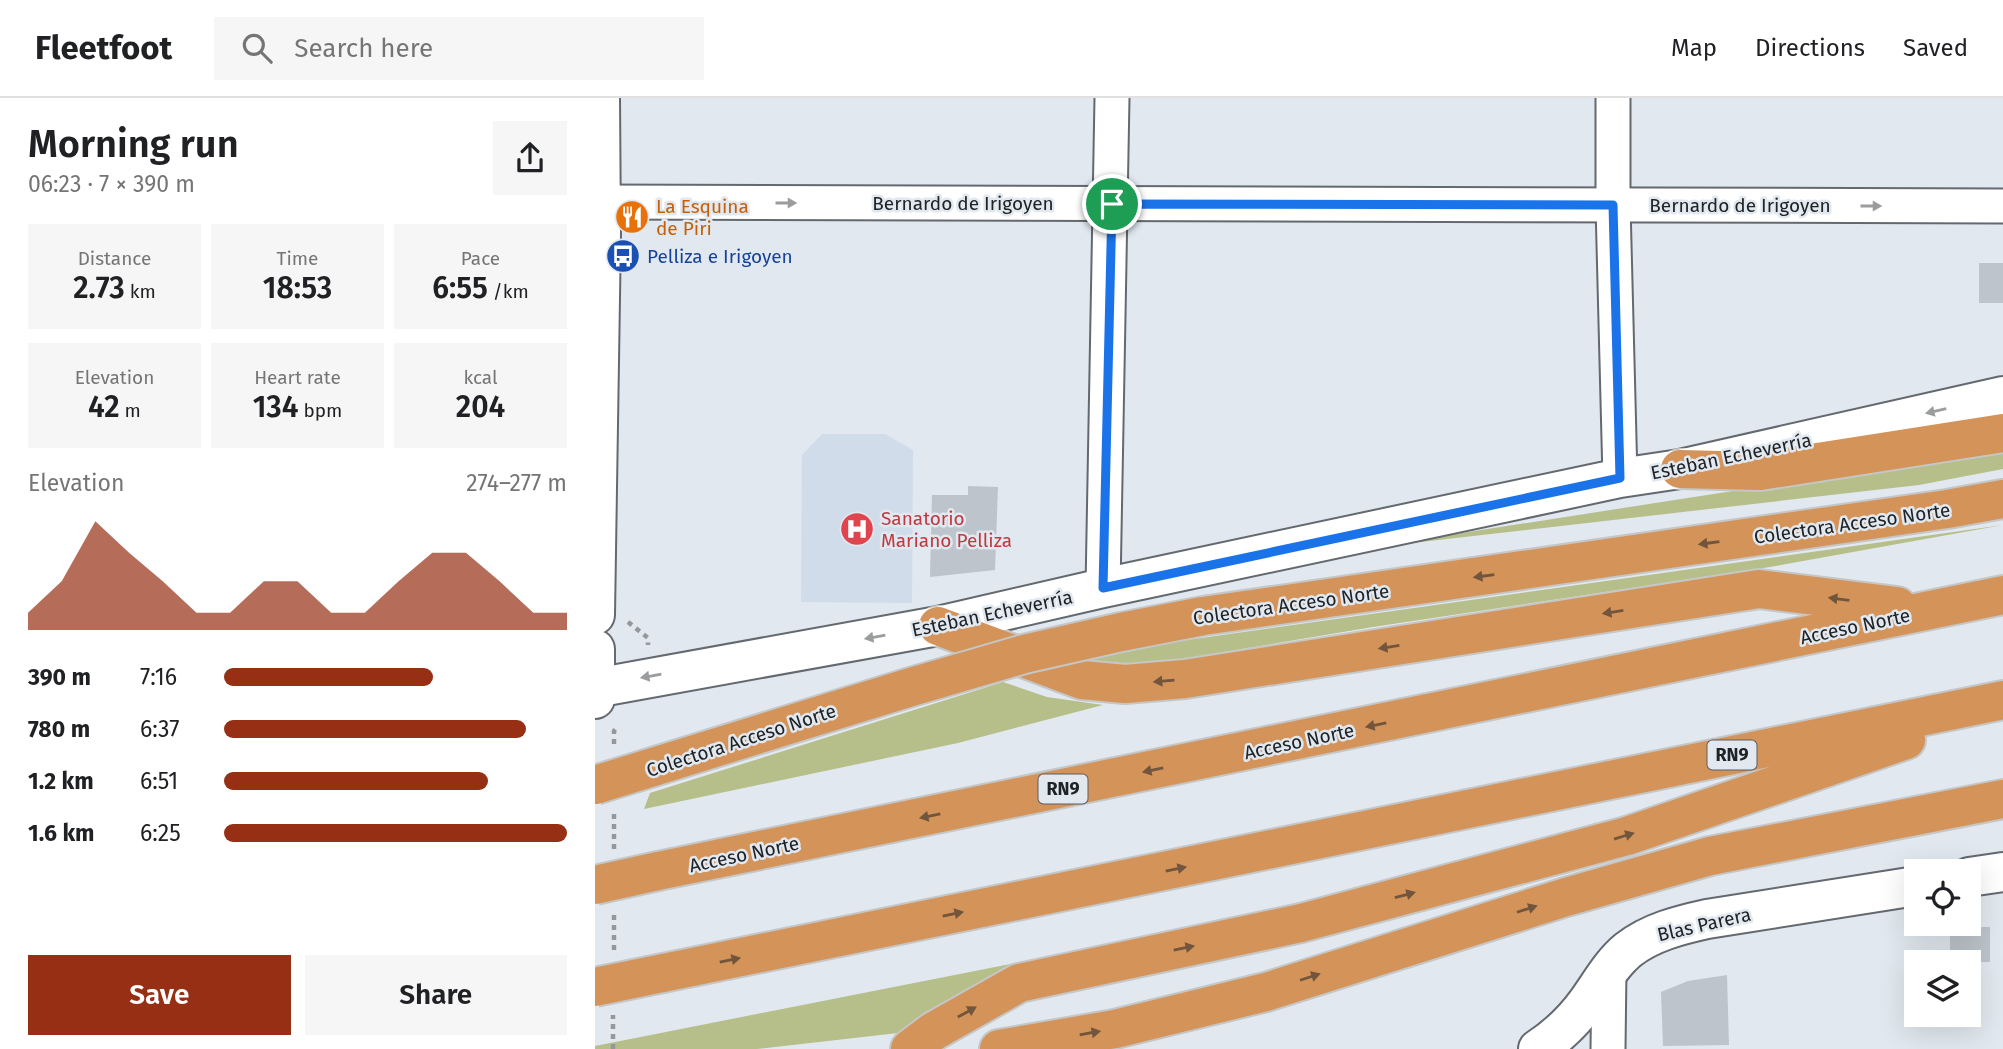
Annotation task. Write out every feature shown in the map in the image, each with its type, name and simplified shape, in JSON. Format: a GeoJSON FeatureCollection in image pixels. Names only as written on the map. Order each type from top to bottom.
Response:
{"type":"FeatureCollection","features":[{"type":"Feature","properties":{"kind":"highway"},"geometry":{"type":"LineString","coordinates":[[1680,469],[1760,471],[2003,433]]}},
{"type":"Feature","properties":{"kind":"highway","name":"Colectora Acceso Norte"},"geometry":{"type":"LineString","coordinates":[[595,785],[1024,654],[1121,632],[1203,616],[2003,499]]}},
{"type":"Feature","properties":{"kind":"highway"},"geometry":{"type":"LineString","coordinates":[[938,626],[1083,680],[1125,684],[1185,679],[1759,589],[1931,610]]}},
{"type":"Feature","properties":{"kind":"highway","name":"Acceso Norte"},"geometry":{"type":"LineString","coordinates":[[595,885],[2003,595]]}},
{"type":"Feature","properties":{"kind":"highway","name":"RN9"},"geometry":{"type":"LineString","coordinates":[[595,988],[2003,700]]}},
{"type":"Feature","properties":{"kind":"highway"},"geometry":{"type":"LineString","coordinates":[[910,1049],[934,1031],[1019,983],[1301,923],[1627,835],[2003,707]]}},
{"type":"Feature","properties":{"kind":"highway"},"geometry":{"type":"LineString","coordinates":[[999,1049],[1115,1029],[1266,992],[1566,897],[1710,856],[2003,799]]}},
{"type":"Feature","properties":{"kind":"street"},"geometry":{"type":"LineString","coordinates":[[595,615],[600,98]]}},
{"type":"Feature","properties":{"kind":"street"},"geometry":{"type":"LineString","coordinates":[[1103,588],[1112,98]]}},
{"type":"Feature","properties":{"kind":"street"},"geometry":{"type":"LineString","coordinates":[[1613,98],[1620,478]]}},
{"type":"Feature","properties":{"kind":"street","name":"Bernardo de Irigoyen"},"geometry":{"type":"LineString","coordinates":[[598,202],[2003,206]]}},
{"type":"Feature","properties":{"kind":"street","name":"Esteban Echeverría"},"geometry":{"type":"LineString","coordinates":[[595,688],[938,626],[1103,588],[1620,478],[1680,469],[2003,396]]}},
{"type":"Feature","properties":{"kind":"street"},"geometry":{"type":"LineString","coordinates":[[595,649],[595,699]]}},
{"type":"Feature","properties":{"kind":"street"},"geometry":{"type":"LineString","coordinates":[[1981,875],[2003,872]]}},
{"type":"Feature","properties":{"kind":"street","name":"Blas Parera"},"geometry":{"type":"LineString","coordinates":[[1538,1049],[1570,1023],[1627,950],[1649,937],[1677,926],[1707,919],[1904,888]]}},
{"type":"Feature","properties":{"kind":"street"},"geometry":{"type":"LineString","coordinates":[[1608,1049],[1609,970]]}},
{"type":"Feature","properties":{"kind":"shaded area","name":"Sanatorio Mariano Pelliza"},"geometry":{"type":"Polygon","coordinates":[[[822,434],[885,434],[913,450],[912,603],[801,602],[802,455],[822,434]]]}},
{"type":"Feature","properties":{"kind":"green space"},"geometry":{"type":"Polygon","coordinates":[[[2003,449],[2003,469],[1919,485],[1359,549],[2003,449]]]}},
{"type":"Feature","properties":{"kind":"green space"},"geometry":{"type":"Polygon","coordinates":[[[2003,525],[1770,567],[1373,627],[1134,667],[1078,662],[1180,641],[2003,525]]]}},
{"type":"Feature","properties":{"kind":"green space"},"geometry":{"type":"Polygon","coordinates":[[[1003,682],[1047,697],[1103,705],[958,743],[644,809],[650,793],[1003,682]]]}},
{"type":"Feature","properties":{"kind":"green space"},"geometry":{"type":"Polygon","coordinates":[[[1202,926],[1000,976],[898,1033],[757,1049],[595,1049],[595,1046],[1202,926]]]}},
{"type":"Feature","properties":{"kind":"building"},"geometry":{"type":"Polygon","coordinates":[[[1979,263],[2003,263],[2003,303],[1979,303],[1979,263]]]}},
{"type":"Feature","properties":{"kind":"building"},"geometry":{"type":"Polygon","coordinates":[[[968,486],[998,487],[995,570],[930,577],[932,495],[968,495],[968,486]]]}},
{"type":"Feature","properties":{"kind":"building"},"geometry":{"type":"Polygon","coordinates":[[[1981,927],[1990,927],[1990,962],[1981,962],[1981,950],[1950,950],[1950,936],[1981,936],[1981,927]]]}},
{"type":"Feature","properties":{"kind":"building"},"geometry":{"type":"Polygon","coordinates":[[[1727,975],[1729,1045],[1663,1046],[1661,992],[1688,981],[1727,975]]]}},
{"type":"Feature","properties":{"kind":"place","name":"La Esquina de Piri"},"geometry":{"type":"Point","coordinates":[632,217]}},
{"type":"Feature","properties":{"kind":"place","name":"Pelliza e Irigoyen"},"geometry":{"type":"Point","coordinates":[623,256]}},
{"type":"Feature","properties":{"kind":"place","name":"Sanatorio Mariano Pelliza"},"geometry":{"type":"Point","coordinates":[857,529]}},
{"type":"Feature","properties":{"kind":"route"},"geometry":{"type":"LineString","coordinates":[[1112,204],[1613,205],[1620,478],[1103,588],[1112,204]]}}]}
